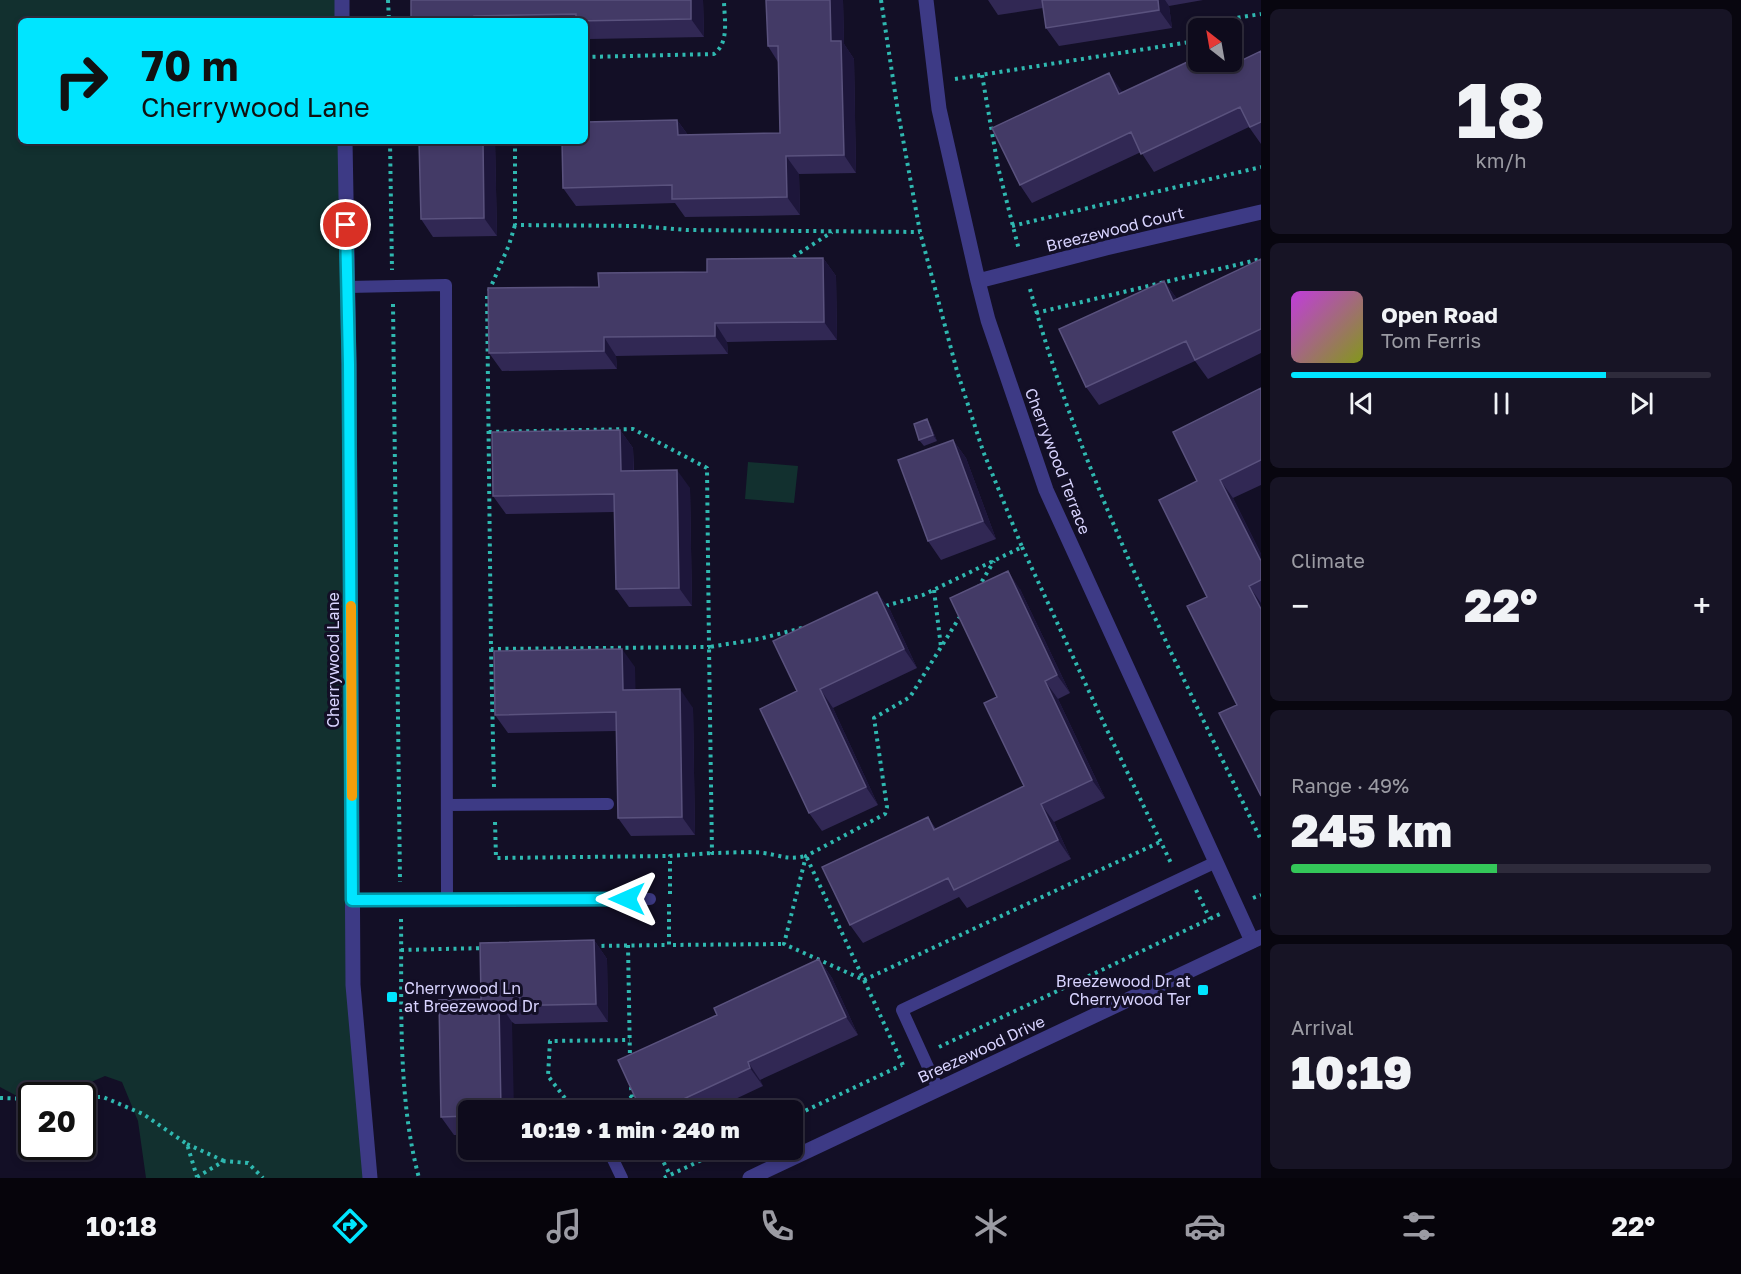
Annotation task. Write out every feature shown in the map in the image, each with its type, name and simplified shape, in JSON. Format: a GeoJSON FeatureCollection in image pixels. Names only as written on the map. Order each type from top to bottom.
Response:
{"type":"FeatureCollection","features":[{"type":"Feature","properties":{"kind":"street"},"geometry":{"type":"LineString","coordinates":[[342,0],[342,18]]}},
{"type":"Feature","properties":{"kind":"street","name":"Cherrywood Terrace"},"geometry":{"type":"LineString","coordinates":[[926,0],[939,109],[978,281],[988,320],[1046,489],[1236,906],[1257,939]]}},
{"type":"Feature","properties":{"kind":"street","name":"Cherrywood Lane"},"geometry":{"type":"LineString","coordinates":[[345,144],[353,985],[370,1178]]}},
{"type":"Feature","properties":{"kind":"street","name":"Breezewood Court"},"geometry":{"type":"LineString","coordinates":[[978,281],[1261,212]]}},
{"type":"Feature","properties":{"kind":"street","name":"Breezewood Drive"},"geometry":{"type":"LineString","coordinates":[[750,1178],[1257,939]]}},
{"type":"Feature","properties":{"kind":"lane"},"geometry":{"type":"LineString","coordinates":[[348,287],[446,285],[447,899]]}},
{"type":"Feature","properties":{"kind":"lane"},"geometry":{"type":"LineString","coordinates":[[447,805],[608,804]]}},
{"type":"Feature","properties":{"kind":"lane"},"geometry":{"type":"LineString","coordinates":[[938,1089],[902,1010],[1216,862]]}},
{"type":"Feature","properties":{"kind":"lane"},"geometry":{"type":"LineString","coordinates":[[352,900],[650,899]]}},
{"type":"Feature","properties":{"kind":"lane"},"geometry":{"type":"LineString","coordinates":[[613,1160],[622,1178]]}},
{"type":"Feature","properties":{"kind":"path"},"geometry":{"type":"LineString","coordinates":[[388,0],[388,18]]}},
{"type":"Feature","properties":{"kind":"path"},"geometry":{"type":"LineString","coordinates":[[588,57],[714,54],[723,46],[725,39],[724,0]]}},
{"type":"Feature","properties":{"kind":"path"},"geometry":{"type":"LineString","coordinates":[[881,0],[898,112],[920,232],[960,381],[983,451],[1022,547],[1160,842],[1174,868],[1195,887],[1210,919]]}},
{"type":"Feature","properties":{"kind":"path"},"geometry":{"type":"LineString","coordinates":[[1235,18],[1261,14]]}},
{"type":"Feature","properties":{"kind":"path"},"geometry":{"type":"LineString","coordinates":[[936,82],[1188,42]]}},
{"type":"Feature","properties":{"kind":"path"},"geometry":{"type":"LineString","coordinates":[[982,75],[998,167],[1012,226],[1036,313],[1068,413],[1101,496],[1261,840]]}},
{"type":"Feature","properties":{"kind":"path"},"geometry":{"type":"LineString","coordinates":[[390,144],[404,1083],[414,1160],[419,1178]]}},
{"type":"Feature","properties":{"kind":"path"},"geometry":{"type":"LineString","coordinates":[[514,144],[515,225],[487,296],[491,649],[710,646],[759,639],[811,626]]}},
{"type":"Feature","properties":{"kind":"path"},"geometry":{"type":"LineString","coordinates":[[1012,226],[1261,167]]}},
{"type":"Feature","properties":{"kind":"path"},"geometry":{"type":"LineString","coordinates":[[515,225],[638,226],[686,230],[920,232]]}},
{"type":"Feature","properties":{"kind":"path"},"geometry":{"type":"LineString","coordinates":[[785,262],[833,231]]}},
{"type":"Feature","properties":{"kind":"path"},"geometry":{"type":"LineString","coordinates":[[1036,313],[1261,259]]}},
{"type":"Feature","properties":{"kind":"path"},"geometry":{"type":"LineString","coordinates":[[487,296],[498,296]]}},
{"type":"Feature","properties":{"kind":"path"},"geometry":{"type":"LineString","coordinates":[[488,432],[633,429],[707,468],[712,853]]}},
{"type":"Feature","properties":{"kind":"path"},"geometry":{"type":"LineString","coordinates":[[872,610],[934,590],[1022,547]]}},
{"type":"Feature","properties":{"kind":"path"},"geometry":{"type":"LineString","coordinates":[[977,589],[995,560]]}},
{"type":"Feature","properties":{"kind":"path"},"geometry":{"type":"LineString","coordinates":[[934,590],[941,648]]}},
{"type":"Feature","properties":{"kind":"path"},"geometry":{"type":"LineString","coordinates":[[669,945],[670,856],[765,853],[776,858],[794,859],[806,856],[885,814],[887,807],[874,718],[910,697],[965,609]]}},
{"type":"Feature","properties":{"kind":"path"},"geometry":{"type":"LineString","coordinates":[[592,946],[784,944],[864,980],[1160,842]]}},
{"type":"Feature","properties":{"kind":"path"},"geometry":{"type":"LineString","coordinates":[[784,944],[806,856]]}},
{"type":"Feature","properties":{"kind":"path"},"geometry":{"type":"LineString","coordinates":[[806,856],[903,1065]]}},
{"type":"Feature","properties":{"kind":"path"},"geometry":{"type":"LineString","coordinates":[[803,1112],[1261,895]]}},
{"type":"Feature","properties":{"kind":"path"},"geometry":{"type":"LineString","coordinates":[[627,945],[631,1063]]}},
{"type":"Feature","properties":{"kind":"path"},"geometry":{"type":"LineString","coordinates":[[401,950],[496,948]]}},
{"type":"Feature","properties":{"kind":"path"},"geometry":{"type":"LineString","coordinates":[[566,1100],[548,1076],[550,1041],[630,1040]]}},
{"type":"Feature","properties":{"kind":"path"},"geometry":{"type":"LineString","coordinates":[[631,1086],[633,1100]]}},
{"type":"Feature","properties":{"kind":"path"},"geometry":{"type":"LineString","coordinates":[[96,1097],[103,1097],[143,1114],[187,1144],[224,1161],[248,1162],[263,1178]]}},
{"type":"Feature","properties":{"kind":"path"},"geometry":{"type":"LineString","coordinates":[[625,1100],[632,1097]]}},
{"type":"Feature","properties":{"kind":"path"},"geometry":{"type":"LineString","coordinates":[[0,1098],[18,1099]]}},
{"type":"Feature","properties":{"kind":"path"},"geometry":{"type":"LineString","coordinates":[[187,1144],[197,1178],[224,1161]]}},
{"type":"Feature","properties":{"kind":"path"},"geometry":{"type":"LineString","coordinates":[[662,1160],[670,1175]]}},
{"type":"Feature","properties":{"kind":"path"},"geometry":{"type":"LineString","coordinates":[[664,1178],[702,1160]]}},
{"type":"Feature","properties":{"kind":"green space"},"geometry":{"type":"Polygon","coordinates":[[[0,0],[342,0],[342,18],[18,18],[18,144],[345,144],[353,985],[370,1178],[146,1178],[138,1121],[122,1082],[105,1076],[91,1082],[18,1082],[18,1095],[0,1087],[0,0]]]}},
{"type":"Feature","properties":{"kind":"green space"},"geometry":{"type":"Polygon","coordinates":[[[748,462],[798,466],[794,503],[745,499],[748,462]]]}},
{"type":"Feature","properties":{"kind":"building"},"geometry":{"type":"Polygon","coordinates":[[[411,0],[691,0],[691,19],[588,21],[588,18],[576,18],[576,14],[411,18],[411,0]]]}},
{"type":"Feature","properties":{"kind":"building"},"geometry":{"type":"Polygon","coordinates":[[[766,0],[830,0],[831,41],[841,41],[844,155],[786,156],[787,197],[672,199],[672,185],[563,188],[562,144],[588,144],[588,122],[677,120],[678,135],[780,133],[778,46],[768,46],[766,0]]]}},
{"type":"Feature","properties":{"kind":"building"},"geometry":{"type":"Polygon","coordinates":[[[1042,0],[1158,0],[1159,10],[1046,28],[1042,0]]]}},
{"type":"Feature","properties":{"kind":"building"},"geometry":{"type":"Polygon","coordinates":[[[1261,51],[1261,122],[1250,127],[1240,107],[1141,154],[1131,132],[1020,185],[992,128],[1109,73],[1119,94],[1188,62],[1188,72],[1242,72],[1242,60],[1261,51]]]}},
{"type":"Feature","properties":{"kind":"building"},"geometry":{"type":"Polygon","coordinates":[[[419,144],[483,144],[484,218],[421,219],[419,144]]]}},
{"type":"Feature","properties":{"kind":"building"},"geometry":{"type":"Polygon","coordinates":[[[823,258],[824,322],[715,323],[715,336],[604,337],[604,351],[489,353],[488,288],[599,287],[598,273],[707,272],[707,259],[823,258]]]}},
{"type":"Feature","properties":{"kind":"building"},"geometry":{"type":"Polygon","coordinates":[[[1261,259],[1261,329],[1195,360],[1186,341],[1086,387],[1059,329],[1164,281],[1173,301],[1261,259]]]}},
{"type":"Feature","properties":{"kind":"building"},"geometry":{"type":"Polygon","coordinates":[[[1261,388],[1261,460],[1220,480],[1261,561],[1261,580],[1249,586],[1261,609],[1261,796],[1219,713],[1237,705],[1187,606],[1207,597],[1159,500],[1197,481],[1173,432],[1261,388]]]}},
{"type":"Feature","properties":{"kind":"building"},"geometry":{"type":"Polygon","coordinates":[[[927,419],[933,435],[919,440],[914,424],[927,419]]]}},
{"type":"Feature","properties":{"kind":"building"},"geometry":{"type":"Polygon","coordinates":[[[620,430],[621,471],[677,470],[679,588],[616,589],[614,494],[493,496],[492,432],[620,430]]]}},
{"type":"Feature","properties":{"kind":"building"},"geometry":{"type":"Polygon","coordinates":[[[953,440],[983,521],[928,541],[898,460],[953,440]]]}},
{"type":"Feature","properties":{"kind":"building"},"geometry":{"type":"Polygon","coordinates":[[[1008,571],[1057,675],[1045,681],[1092,780],[1041,804],[1058,840],[954,890],[948,878],[850,925],[822,867],[928,817],[934,830],[1024,786],[984,703],[997,697],[950,598],[1008,571]]]}},
{"type":"Feature","properties":{"kind":"building"},"geometry":{"type":"Polygon","coordinates":[[[877,592],[904,649],[820,689],[866,787],[809,813],[760,709],[797,691],[773,641],[877,592]]]}},
{"type":"Feature","properties":{"kind":"building"},"geometry":{"type":"Polygon","coordinates":[[[622,649],[623,690],[680,689],[682,817],[618,818],[616,712],[495,715],[494,651],[622,649]]]}},
{"type":"Feature","properties":{"kind":"building"},"geometry":{"type":"Polygon","coordinates":[[[594,940],[596,1004],[502,1006],[499,1003],[501,1100],[458,1100],[458,1116],[441,1117],[439,1000],[481,999],[480,943],[594,940]]]}},
{"type":"Feature","properties":{"kind":"building"},"geometry":{"type":"Polygon","coordinates":[[[819,959],[846,1017],[748,1062],[750,1068],[681,1100],[636,1100],[618,1060],[717,1015],[714,1008],[819,959]]]}},
{"type":"Feature","properties":{"kind":"slow traffic"},"geometry":{"type":"LineString","coordinates":[[351,606],[352,796]]}},
{"type":"Feature","properties":{"kind":"place","name":"Breezewood Dr at Cherrywood Ter"},"geometry":{"type":"Point","coordinates":[1203,990]}},
{"type":"Feature","properties":{"kind":"place","name":"Cherrywood Ln at Breezewood Dr"},"geometry":{"type":"Point","coordinates":[392,997]}},
{"type":"Feature","properties":{"kind":"route"},"geometry":{"type":"LineString","coordinates":[[346,225],[352,900],[627,899]]}}]}
